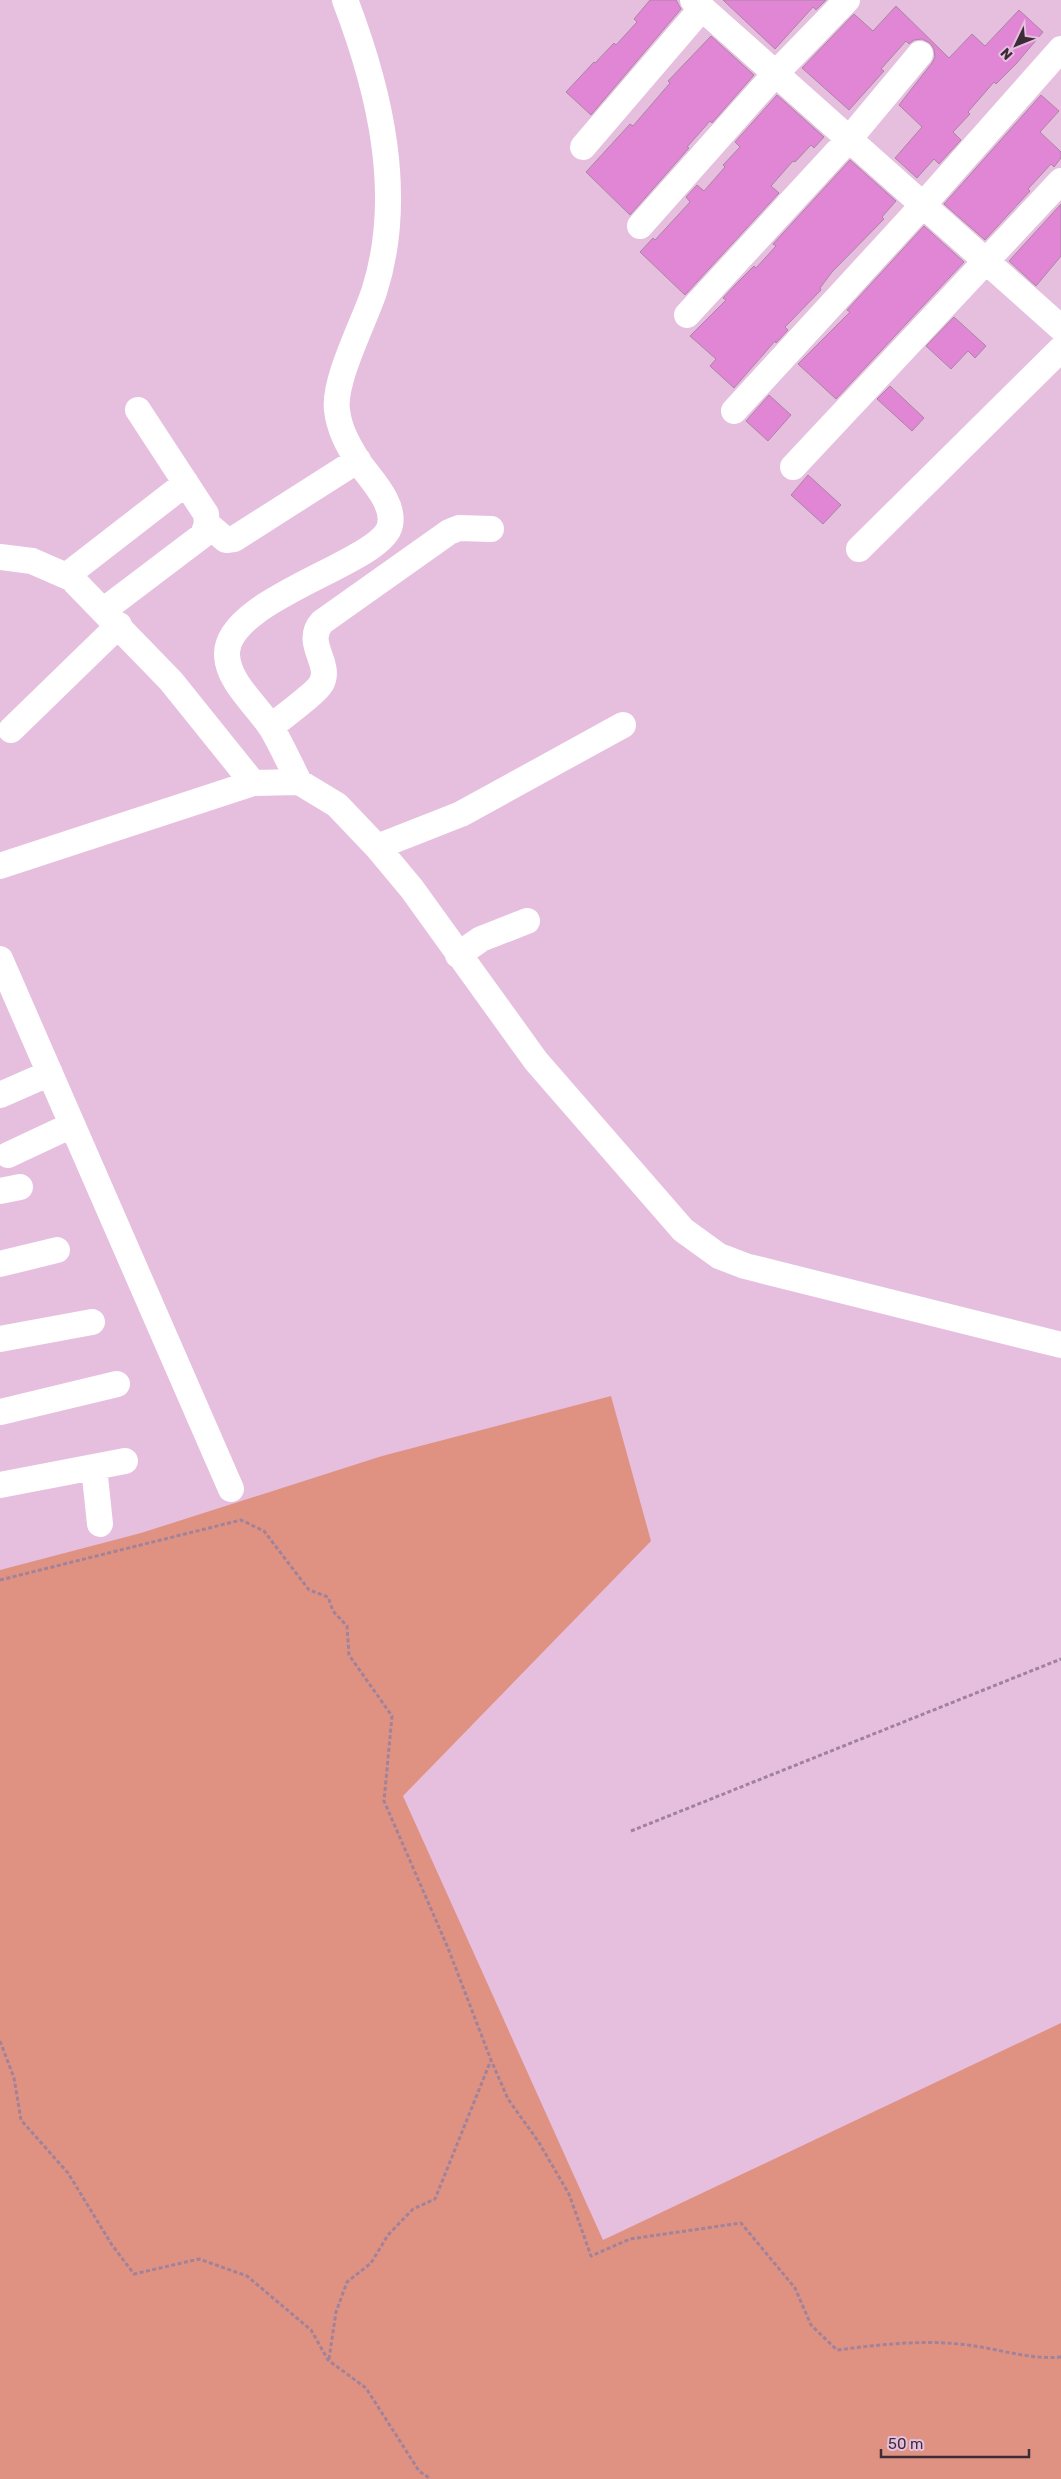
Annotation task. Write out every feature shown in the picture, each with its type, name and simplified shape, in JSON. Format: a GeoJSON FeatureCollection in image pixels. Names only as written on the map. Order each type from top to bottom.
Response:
{"type":"FeatureCollection","features":[{"type":"Feature","properties":{"kind":"street"},"geometry":{"type":"LineString","coordinates":[[345,0],[364,49],[375,95],[384,145],[388,207],[384,248],[374,290],[340,382],[336,407],[340,429],[388,505],[391,524],[385,536],[371,548],[310,579],[243,621],[231,640],[227,654],[232,675],[271,727],[299,782],[337,805],[377,847],[412,889],[536,1061],[682,1230],[719,1256],[745,1266],[1061,1345]]}},
{"type":"Feature","properties":{"kind":"street"},"geometry":{"type":"LineString","coordinates":[[640,226],[776,73],[847,0]]}},
{"type":"Feature","properties":{"kind":"street"},"geometry":{"type":"LineString","coordinates":[[583,147],[698,4],[1061,328]]}},
{"type":"Feature","properties":{"kind":"street"},"geometry":{"type":"LineString","coordinates":[[734,411],[923,205],[1061,49]]}},
{"type":"Feature","properties":{"kind":"street"},"geometry":{"type":"LineString","coordinates":[[687,315],[850,138],[920,54]]}},
{"type":"Feature","properties":{"kind":"street"},"geometry":{"type":"LineString","coordinates":[[793,467],[1061,181]]}},
{"type":"Feature","properties":{"kind":"street"},"geometry":{"type":"LineString","coordinates":[[859,549],[1061,349]]}},
{"type":"Feature","properties":{"kind":"street"},"geometry":{"type":"LineString","coordinates":[[11,730],[111,618],[203,535],[207,524],[206,514],[138,410]]}},
{"type":"Feature","properties":{"kind":"street"},"geometry":{"type":"LineString","coordinates":[[207,524],[226,540],[234,539],[358,460]]}},
{"type":"Feature","properties":{"kind":"street"},"geometry":{"type":"LineString","coordinates":[[66,576],[186,483]]}},
{"type":"Feature","properties":{"kind":"street"},"geometry":{"type":"LineString","coordinates":[[271,727],[321,684],[324,674],[314,636],[316,629],[322,622],[449,532],[459,528],[491,529]]}},
{"type":"Feature","properties":{"kind":"street"},"geometry":{"type":"LineString","coordinates":[[0,557],[32,561],[66,576],[111,618],[171,681],[253,783]]}},
{"type":"Feature","properties":{"kind":"street"},"geometry":{"type":"LineString","coordinates":[[377,847],[461,814],[623,725]]}},
{"type":"Feature","properties":{"kind":"street"},"geometry":{"type":"LineString","coordinates":[[0,866],[253,783],[299,782]]}},
{"type":"Feature","properties":{"kind":"street"},"geometry":{"type":"LineString","coordinates":[[458,955],[481,940],[527,921]]}},
{"type":"Feature","properties":{"kind":"street"},"geometry":{"type":"LineString","coordinates":[[0,959],[231,1489]]}},
{"type":"Feature","properties":{"kind":"street"},"geometry":{"type":"LineString","coordinates":[[0,1095],[50,1073]]}},
{"type":"Feature","properties":{"kind":"street"},"geometry":{"type":"LineString","coordinates":[[8,1155],[72,1124]]}},
{"type":"Feature","properties":{"kind":"street"},"geometry":{"type":"LineString","coordinates":[[0,1264],[57,1250]]}},
{"type":"Feature","properties":{"kind":"street"},"geometry":{"type":"LineString","coordinates":[[0,1339],[92,1322]]}},
{"type":"Feature","properties":{"kind":"street"},"geometry":{"type":"LineString","coordinates":[[0,1412],[117,1384]]}},
{"type":"Feature","properties":{"kind":"street"},"geometry":{"type":"LineString","coordinates":[[0,1485],[124,1461]]}},
{"type":"Feature","properties":{"kind":"street"},"geometry":{"type":"LineString","coordinates":[[94,1467],[100,1524]]}},
{"type":"Feature","properties":{"kind":"path"},"geometry":{"type":"LineString","coordinates":[[0,1580],[241,1520],[264,1531],[309,1590],[328,1597],[333,1611],[348,1626],[349,1655],[392,1716],[384,1801],[448,1948],[491,2060],[508,2098],[569,2194],[591,2256],[630,2239],[741,2223],[795,2288],[811,2325],[837,2350],[893,2343],[959,2344],[1040,2359],[1061,2357]]}},
{"type":"Feature","properties":{"kind":"path"},"geometry":{"type":"LineString","coordinates":[[631,1831],[1061,1659]]}},
{"type":"Feature","properties":{"kind":"path"},"geometry":{"type":"LineString","coordinates":[[0,2040],[14,2078],[20,2120],[68,2173],[112,2245],[134,2274],[198,2259],[247,2276],[311,2330],[328,2360],[366,2388],[419,2471],[431,2479]]}},
{"type":"Feature","properties":{"kind":"path"},"geometry":{"type":"LineString","coordinates":[[328,2360],[336,2312],[347,2282],[371,2263],[388,2235],[413,2209],[435,2199],[491,2060]]}},
{"type":"Feature","properties":{"kind":"shaded area"},"geometry":{"type":"Polygon","coordinates":[[[611,1396],[651,1541],[403,1796],[603,2240],[1061,2023],[1061,2479],[0,2479],[0,1570],[141,1533],[382,1456],[611,1396]]]}},
{"type":"Feature","properties":{"kind":"building"},"geometry":{"type":"Polygon","coordinates":[[[650,0],[676,0],[681,9],[591,115],[566,92],[594,62],[614,43],[616,45],[637,22],[634,19],[650,0]]]}},
{"type":"Feature","properties":{"kind":"building"},"geometry":{"type":"Polygon","coordinates":[[[723,0],[826,0],[816,10],[813,7],[775,49],[723,0]]]}},
{"type":"Feature","properties":{"kind":"building"},"geometry":{"type":"Polygon","coordinates":[[[896,6],[949,58],[972,34],[985,46],[1019,10],[1043,32],[1016,64],[996,84],[994,82],[968,112],[970,114],[953,132],[961,140],[939,164],[934,159],[917,178],[895,158],[922,127],[899,105],[935,57],[934,49],[930,43],[922,39],[914,40],[909,44],[906,41],[881,69],[884,71],[849,110],[802,68],[854,14],[873,31],[896,6]]]}},
{"type":"Feature","properties":{"kind":"building"},"geometry":{"type":"Polygon","coordinates":[[[711,36],[754,75],[712,123],[710,121],[687,147],[689,148],[630,215],[586,172],[630,124],[633,126],[670,83],[668,81],[711,36]]]}},
{"type":"Feature","properties":{"kind":"building"},"geometry":{"type":"Polygon","coordinates":[[[777,95],[824,137],[814,148],[811,145],[795,162],[793,161],[771,186],[779,193],[685,295],[640,252],[653,238],[655,240],[690,202],[686,197],[697,185],[704,191],[725,167],[723,165],[740,147],[735,142],[777,95]]]}},
{"type":"Feature","properties":{"kind":"building"},"geometry":{"type":"Polygon","coordinates":[[[1041,95],[1059,111],[1040,132],[1061,152],[1061,158],[1054,167],[1051,164],[1028,189],[1030,191],[985,240],[944,204],[1041,95]]]}},
{"type":"Feature","properties":{"kind":"building"},"geometry":{"type":"Polygon","coordinates":[[[850,160],[896,201],[882,217],[884,219],[832,272],[820,288],[821,290],[785,327],[788,330],[776,343],[775,341],[734,388],[710,366],[716,359],[690,336],[726,300],[723,298],[736,284],[754,266],[756,268],[776,246],[773,244],[850,160]]]}},
{"type":"Feature","properties":{"kind":"building"},"geometry":{"type":"Polygon","coordinates":[[[1061,204],[1061,256],[1036,286],[1009,261],[1061,204]]]}},
{"type":"Feature","properties":{"kind":"building"},"geometry":{"type":"Polygon","coordinates":[[[924,226],[964,262],[836,399],[798,364],[850,312],[847,310],[924,226]]]}},
{"type":"Feature","properties":{"kind":"building"},"geometry":{"type":"Polygon","coordinates":[[[954,317],[986,346],[975,358],[968,351],[951,369],[926,346],[954,317]]]}},
{"type":"Feature","properties":{"kind":"building"},"geometry":{"type":"Polygon","coordinates":[[[890,386],[924,418],[912,431],[877,399],[890,386]]]}},
{"type":"Feature","properties":{"kind":"building"},"geometry":{"type":"Polygon","coordinates":[[[769,395],[791,415],[768,441],[746,421],[769,395]]]}},
{"type":"Feature","properties":{"kind":"building"},"geometry":{"type":"Polygon","coordinates":[[[808,475],[841,505],[823,524],[791,495],[808,475]]]}}]}
